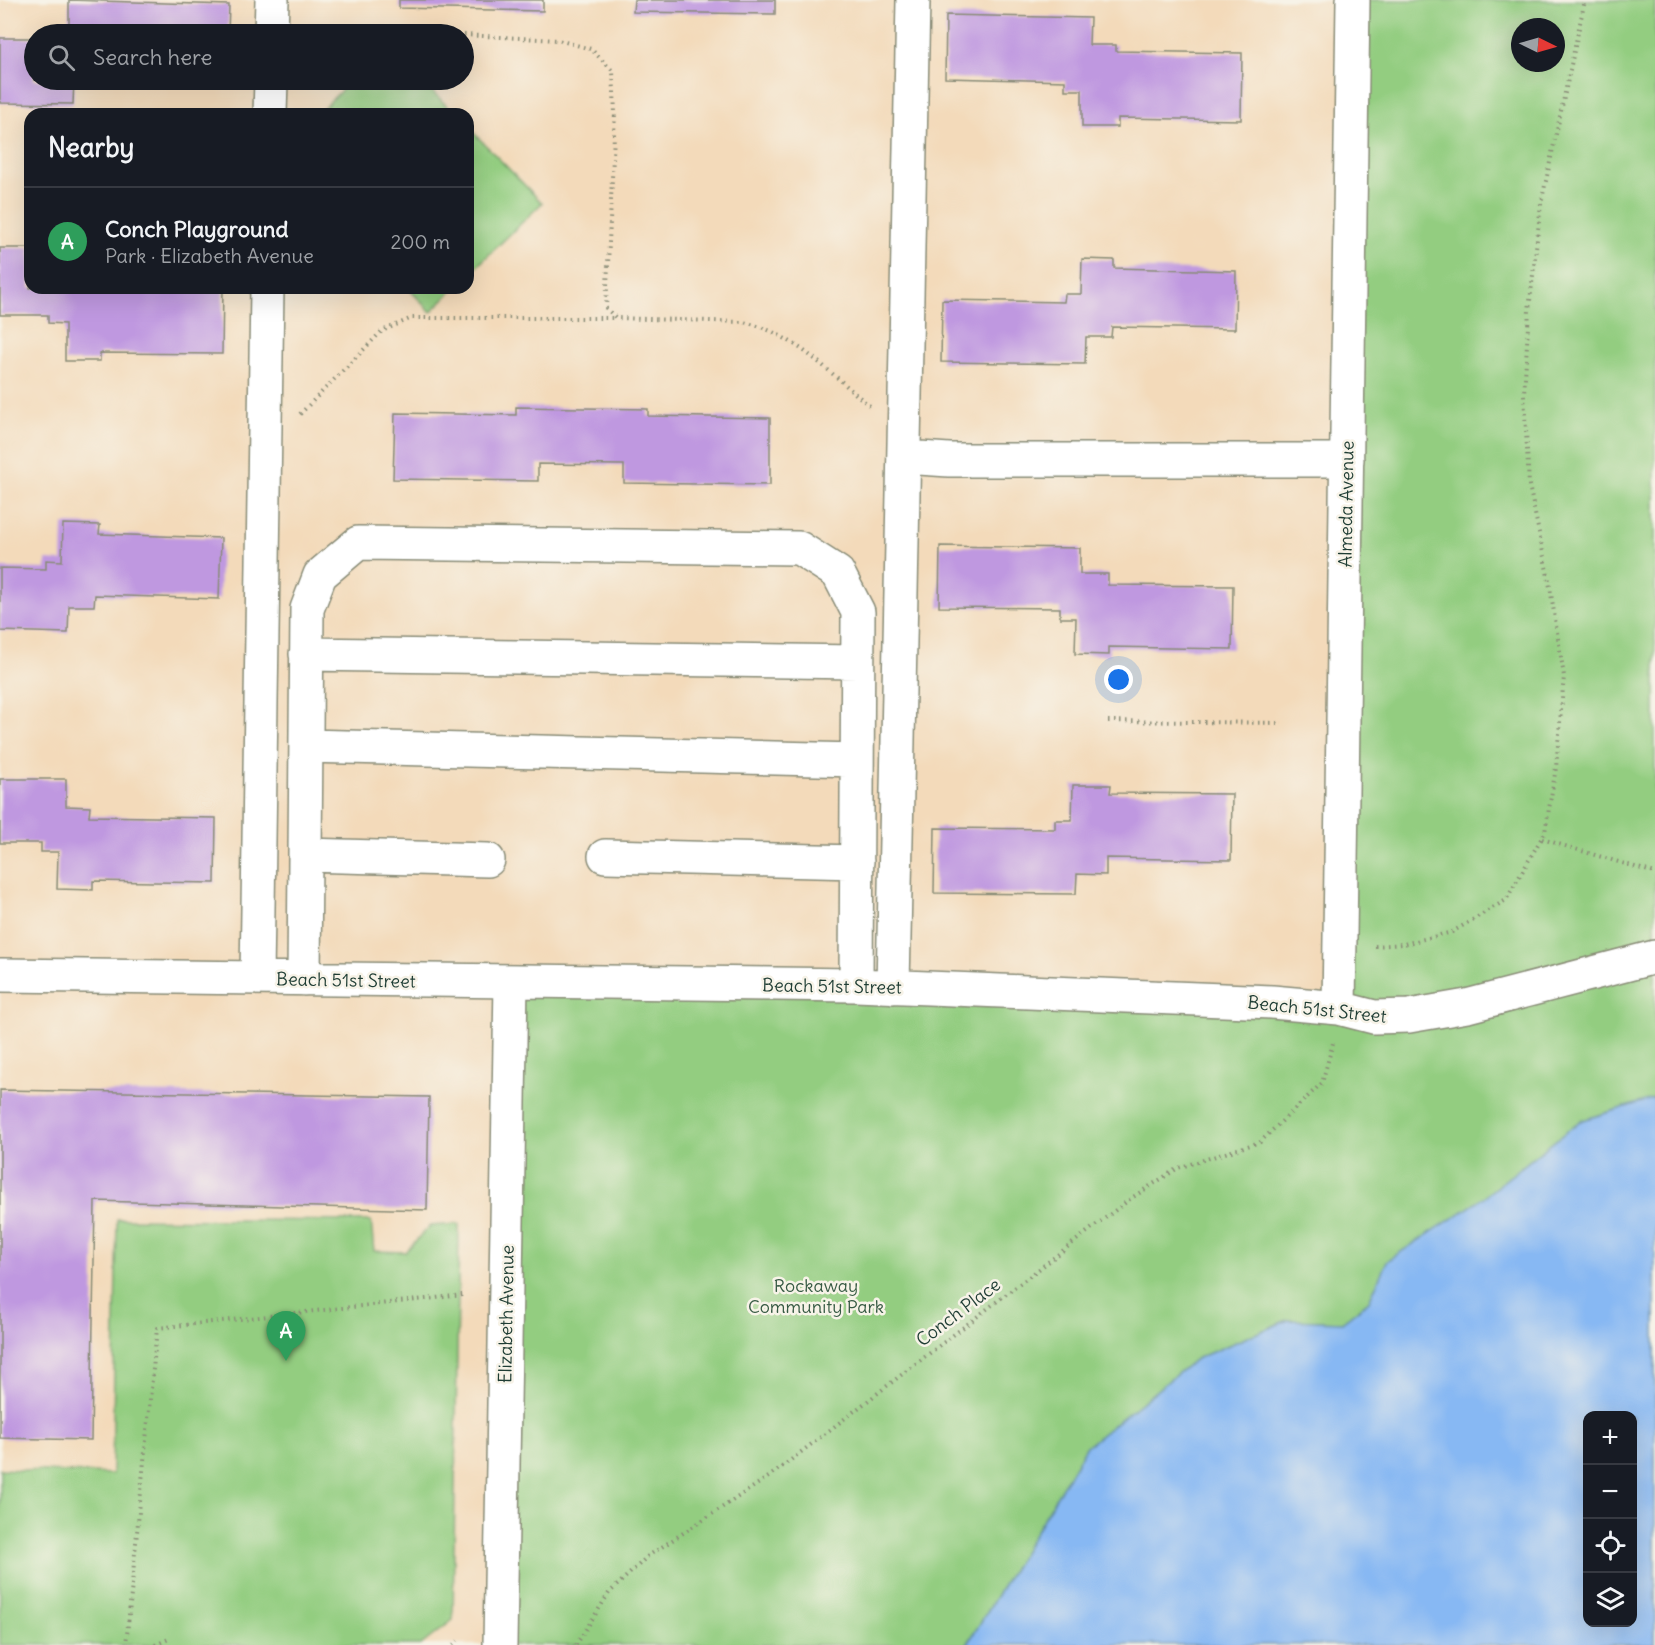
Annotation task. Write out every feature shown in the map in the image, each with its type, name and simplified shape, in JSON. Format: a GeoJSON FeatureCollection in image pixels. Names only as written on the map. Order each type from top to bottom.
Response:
{"type":"FeatureCollection","features":[{"type":"Feature","properties":{"kind":"street"},"geometry":{"type":"LineString","coordinates":[[272,0],[272,24]]}},
{"type":"Feature","properties":{"kind":"street"},"geometry":{"type":"LineString","coordinates":[[893,987],[913,0]]}},
{"type":"Feature","properties":{"kind":"street","name":"Almeda Avenue"},"geometry":{"type":"LineString","coordinates":[[1339,1008],[1353,0]]}},
{"type":"Feature","properties":{"kind":"street"},"geometry":{"type":"LineString","coordinates":[[270,108],[271,90]]}},
{"type":"Feature","properties":{"kind":"street"},"geometry":{"type":"LineString","coordinates":[[257,978],[267,294]]}},
{"type":"Feature","properties":{"kind":"street"},"geometry":{"type":"LineString","coordinates":[[904,445],[973,460],[1347,459]]}},
{"type":"Feature","properties":{"kind":"street"},"geometry":{"type":"LineString","coordinates":[[304,979],[307,609],[320,575],[358,543],[798,548],[838,573],[858,612],[856,985]]}},
{"type":"Feature","properties":{"kind":"street"},"geometry":{"type":"LineString","coordinates":[[306,654],[857,662]]}},
{"type":"Feature","properties":{"kind":"street"},"geometry":{"type":"LineString","coordinates":[[306,746],[857,760]]}},
{"type":"Feature","properties":{"kind":"street"},"geometry":{"type":"LineString","coordinates":[[305,855],[489,860]]}},
{"type":"Feature","properties":{"kind":"street"},"geometry":{"type":"LineString","coordinates":[[605,856],[857,862]]}},
{"type":"Feature","properties":{"kind":"street","name":"Beach 51st Street"},"geometry":{"type":"LineString","coordinates":[[0,975],[856,985],[1272,1002],[1339,1008],[1374,1017],[1409,1016],[1467,1006],[1655,957]]}},
{"type":"Feature","properties":{"kind":"street","name":"Elizabeth Avenue"},"geometry":{"type":"LineString","coordinates":[[500,1645],[511,982]]}},
{"type":"Feature","properties":{"kind":"path"},"geometry":{"type":"LineString","coordinates":[[1371,946],[1404,944],[1452,932],[1506,900],[1545,832],[1556,768],[1564,676],[1550,581],[1529,485],[1524,394],[1529,310],[1541,204],[1586,0]]}},
{"type":"Feature","properties":{"kind":"path"},"geometry":{"type":"LineString","coordinates":[[474,36],[558,40],[591,49],[613,71],[615,113],[606,308],[616,318]]}},
{"type":"Feature","properties":{"kind":"path"},"geometry":{"type":"LineString","coordinates":[[265,449],[382,331],[412,318],[616,318],[743,322],[760,326],[796,345],[904,445]]}},
{"type":"Feature","properties":{"kind":"path"},"geometry":{"type":"LineString","coordinates":[[1108,721],[1282,723]]}},
{"type":"Feature","properties":{"kind":"path"},"geometry":{"type":"LineString","coordinates":[[1542,839],[1655,873]]}},
{"type":"Feature","properties":{"kind":"path","name":"Conch Place"},"geometry":{"type":"LineString","coordinates":[[576,1645],[609,1593],[648,1556],[770,1476],[1130,1199],[1178,1168],[1260,1142],[1322,1083],[1331,1053],[1339,1008]]}},
{"type":"Feature","properties":{"kind":"path"},"geometry":{"type":"LineString","coordinates":[[126,1645],[157,1328],[463,1295]]}},
{"type":"Feature","properties":{"kind":"path"},"geometry":{"type":"LineString","coordinates":[[155,1645],[171,1638]]}},
{"type":"Feature","properties":{"kind":"path"},"geometry":{"type":"LineString","coordinates":[[453,1645],[458,1641]]}},
{"type":"Feature","properties":{"kind":"green space","name":"Rockaway Community Park"},"geometry":{"type":"Polygon","coordinates":[[[1353,0],[1655,0],[1655,1098],[1580,1121],[1476,1203],[1388,1261],[1369,1301],[1342,1322],[1287,1320],[1196,1359],[1087,1446],[967,1645],[500,1645],[511,982],[1339,1008],[1353,0]]]}},
{"type":"Feature","properties":{"kind":"green space"},"geometry":{"type":"Polygon","coordinates":[[[342,90],[431,90],[449,108],[323,108],[342,90]]]}},
{"type":"Feature","properties":{"kind":"green space"},"geometry":{"type":"Polygon","coordinates":[[[474,133],[542,203],[474,269],[474,133]]]}},
{"type":"Feature","properties":{"kind":"green space"},"geometry":{"type":"Polygon","coordinates":[[[414,294],[449,294],[431,312],[414,294]]]}},
{"type":"Feature","properties":{"kind":"green space"},"geometry":{"type":"Polygon","coordinates":[[[117,1219],[371,1221],[374,1251],[405,1252],[430,1226],[459,1224],[453,1620],[421,1645],[0,1645],[0,1469],[112,1474],[117,1219]]]}},
{"type":"Feature","properties":{"kind":"water"},"geometry":{"type":"Polygon","coordinates":[[[1655,1098],[1655,1645],[967,1645],[1087,1446],[1196,1359],[1288,1320],[1342,1322],[1369,1301],[1387,1261],[1476,1203],[1580,1121],[1655,1098]]]}},
{"type":"Feature","properties":{"kind":"building"},"geometry":{"type":"Polygon","coordinates":[[[69,0],[229,5],[228,24],[69,24],[69,0]]]}},
{"type":"Feature","properties":{"kind":"building"},"geometry":{"type":"Polygon","coordinates":[[[399,0],[543,0],[543,11],[399,8],[399,0]]]}},
{"type":"Feature","properties":{"kind":"building"},"geometry":{"type":"Polygon","coordinates":[[[634,0],[775,0],[775,14],[633,12],[634,0]]]}},
{"type":"Feature","properties":{"kind":"building"},"geometry":{"type":"Polygon","coordinates":[[[946,15],[1090,18],[1089,45],[1116,45],[1116,51],[1242,53],[1241,120],[1118,118],[1118,127],[1082,127],[1082,90],[1065,90],[1065,81],[945,78],[946,15]]]}},
{"type":"Feature","properties":{"kind":"building"},"geometry":{"type":"Polygon","coordinates":[[[0,38],[24,38],[24,90],[74,90],[73,104],[0,103],[0,38]]]}},
{"type":"Feature","properties":{"kind":"building"},"geometry":{"type":"Polygon","coordinates":[[[0,248],[24,248],[24,294],[223,294],[222,354],[100,353],[100,361],[65,361],[65,324],[48,323],[48,315],[0,315],[0,248]]]}},
{"type":"Feature","properties":{"kind":"building"},"geometry":{"type":"Polygon","coordinates":[[[1082,259],[1114,260],[1114,268],[1236,271],[1235,329],[1112,327],[1111,337],[1086,337],[1085,364],[941,362],[942,300],[1064,302],[1065,294],[1081,294],[1082,259]]]}},
{"type":"Feature","properties":{"kind":"building"},"geometry":{"type":"Polygon","coordinates":[[[516,407],[648,409],[648,416],[770,418],[770,485],[624,483],[624,465],[538,464],[538,481],[393,479],[395,413],[516,415],[516,407]]]}},
{"type":"Feature","properties":{"kind":"building"},"geometry":{"type":"Polygon","coordinates":[[[63,524],[100,525],[99,534],[221,538],[219,599],[95,595],[94,606],[69,606],[68,633],[0,631],[0,568],[46,569],[46,560],[62,561],[63,524]]]}},
{"type":"Feature","properties":{"kind":"building"},"geometry":{"type":"Polygon","coordinates":[[[940,546],[1080,548],[1080,574],[1108,574],[1108,585],[1233,586],[1232,649],[1109,647],[1109,655],[1075,654],[1076,618],[1060,618],[1060,608],[939,607],[940,546]]]}},
{"type":"Feature","properties":{"kind":"building"},"geometry":{"type":"Polygon","coordinates":[[[0,779],[66,779],[66,806],[90,807],[89,816],[216,818],[215,883],[93,881],[93,890],[57,889],[58,852],[41,852],[41,843],[0,843],[0,779]]]}},
{"type":"Feature","properties":{"kind":"building"},"geometry":{"type":"Polygon","coordinates":[[[1073,785],[1111,785],[1110,793],[1232,794],[1231,860],[1106,858],[1106,875],[1077,874],[1076,894],[934,893],[935,828],[1055,829],[1055,820],[1072,820],[1073,785]]]}},
{"type":"Feature","properties":{"kind":"building"},"geometry":{"type":"Polygon","coordinates":[[[0,1090],[429,1097],[427,1210],[95,1201],[91,1440],[0,1438],[0,1090]]]}},
{"type":"Feature","properties":{"kind":"place","name":"Conch Playground"},"geometry":{"type":"Point","coordinates":[286,1361]}}]}
